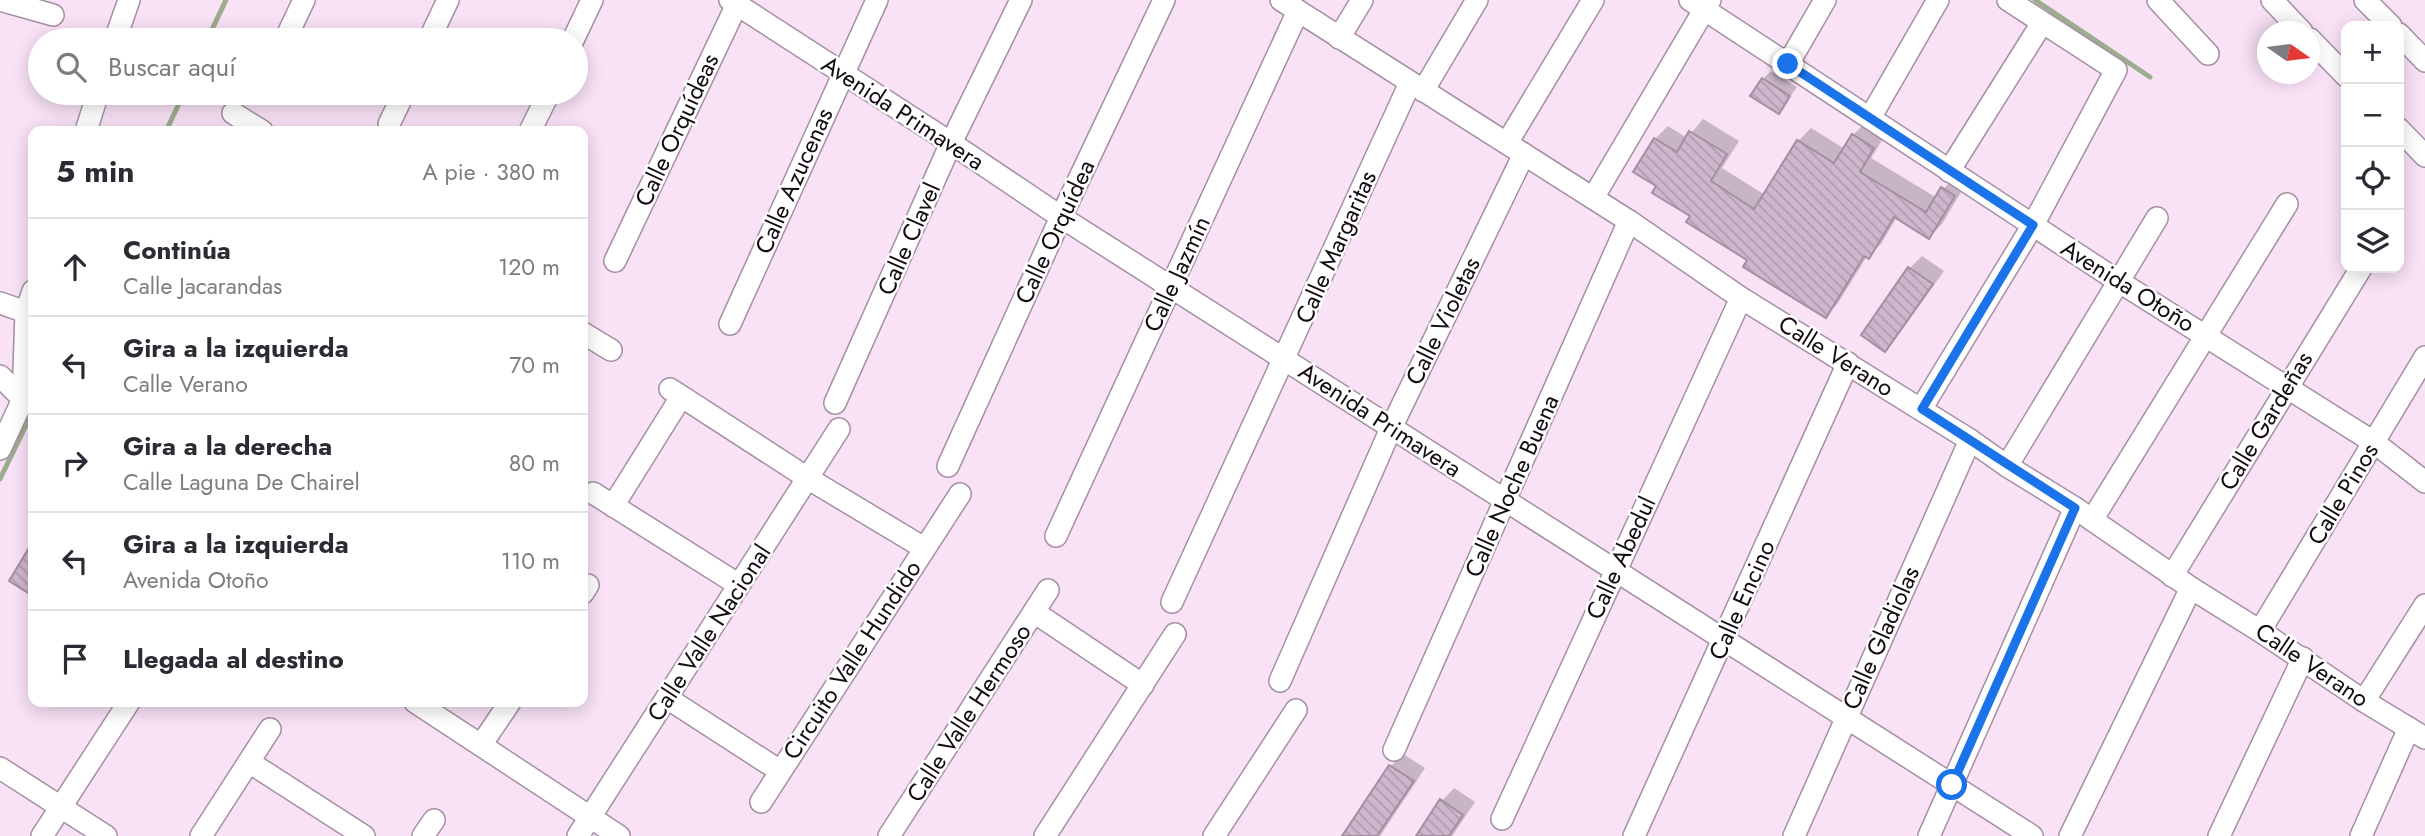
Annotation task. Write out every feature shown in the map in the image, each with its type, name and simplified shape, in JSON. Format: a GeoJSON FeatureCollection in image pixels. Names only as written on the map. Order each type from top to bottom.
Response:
{"type":"FeatureCollection","features":[{"type":"Feature","properties":{"kind":"street"},"geometry":{"type":"LineString","coordinates":[[0,0],[52,15]]}},
{"type":"Feature","properties":{"kind":"street"},"geometry":{"type":"LineString","coordinates":[[119,28],[129,0]]}},
{"type":"Feature","properties":{"kind":"street"},"geometry":{"type":"LineString","coordinates":[[291,28],[304,0]]}},
{"type":"Feature","properties":{"kind":"street"},"geometry":{"type":"LineString","coordinates":[[435,28],[448,0]]}},
{"type":"Feature","properties":{"kind":"street"},"geometry":{"type":"LineString","coordinates":[[579,28],[592,0]]}},
{"type":"Feature","properties":{"kind":"street","name":"Calle Azucenas"},"geometry":{"type":"LineString","coordinates":[[730,324],[877,0]]}},
{"type":"Feature","properties":{"kind":"street","name":"Calle Clavel"},"geometry":{"type":"LineString","coordinates":[[835,403],[951,143],[1021,0]]}},
{"type":"Feature","properties":{"kind":"street","name":"Calle Orquídea"},"geometry":{"type":"LineString","coordinates":[[948,466],[1061,217],[1164,0]]}},
{"type":"Feature","properties":{"kind":"street"},"geometry":{"type":"LineString","coordinates":[[1339,38],[1362,0]]}},
{"type":"Feature","properties":{"kind":"street","name":"Calle Margaritas"},"geometry":{"type":"LineString","coordinates":[[1172,602],[1285,359],[1417,87],[1477,0]]}},
{"type":"Feature","properties":{"kind":"street","name":"Calle Violetas"},"geometry":{"type":"LineString","coordinates":[[1280,681],[1516,149],[1593,0]]}},
{"type":"Feature","properties":{"kind":"street"},"geometry":{"type":"LineString","coordinates":[[1788,64],[1825,0]]}},
{"type":"Feature","properties":{"kind":"street"},"geometry":{"type":"LineString","coordinates":[[1870,118],[1938,0]]}},
{"type":"Feature","properties":{"kind":"street"},"geometry":{"type":"LineString","coordinates":[[1922,409],[2033,225],[2116,71],[2008,0]]}},
{"type":"Feature","properties":{"kind":"street"},"geometry":{"type":"LineString","coordinates":[[2158,0],[2208,54]]}},
{"type":"Feature","properties":{"kind":"street"},"geometry":{"type":"LineString","coordinates":[[2272,0],[2292,21]]}},
{"type":"Feature","properties":{"kind":"street"},"geometry":{"type":"LineString","coordinates":[[2365,0],[2386,21]]}},
{"type":"Feature","properties":{"kind":"street","name":"Avenida Primavera"},"geometry":{"type":"LineString","coordinates":[[735,1],[1061,217],[2032,836]]}},
{"type":"Feature","properties":{"kind":"street","name":"Calle Orquídeas"},"geometry":{"type":"LineString","coordinates":[[615,261],[735,1]]}},
{"type":"Feature","properties":{"kind":"street"},"geometry":{"type":"LineString","coordinates":[[1593,198],[1701,3]]}},
{"type":"Feature","properties":{"kind":"street","name":"Avenida Otoño"},"geometry":{"type":"LineString","coordinates":[[1701,3],[1788,64],[2118,281],[2375,443],[2425,482]]}},
{"type":"Feature","properties":{"kind":"street","name":"Calle Verano"},"geometry":{"type":"LineString","coordinates":[[1289,6],[1629,221],[1741,298],[1922,409],[2084,514],[2172,576],[2417,734]]}},
{"type":"Feature","properties":{"kind":"street","name":"Calle Jazmín"},"geometry":{"type":"LineString","coordinates":[[1056,536],[1171,287],[1289,6]]}},
{"type":"Feature","properties":{"kind":"street"},"geometry":{"type":"LineString","coordinates":[[1950,171],[2042,23]]}},
{"type":"Feature","properties":{"kind":"street"},"geometry":{"type":"LineString","coordinates":[[2404,39],[2425,61]]}},
{"type":"Feature","properties":{"kind":"street"},"geometry":{"type":"LineString","coordinates":[[2320,50],[2341,71]]}},
{"type":"Feature","properties":{"kind":"street"},"geometry":{"type":"LineString","coordinates":[[88,126],[94,105]]}},
{"type":"Feature","properties":{"kind":"street"},"geometry":{"type":"LineString","coordinates":[[389,124],[398,105]]}},
{"type":"Feature","properties":{"kind":"street"},"geometry":{"type":"LineString","coordinates":[[532,126],[543,105]]}},
{"type":"Feature","properties":{"kind":"street"},"geometry":{"type":"LineString","coordinates":[[233,113],[254,126]]}},
{"type":"Feature","properties":{"kind":"street"},"geometry":{"type":"LineString","coordinates":[[2404,134],[2424,154]]}},
{"type":"Feature","properties":{"kind":"street"},"geometry":{"type":"LineString","coordinates":[[1929,836],[2084,514],[2205,335],[2287,204]]}},
{"type":"Feature","properties":{"kind":"street"},"geometry":{"type":"LineString","coordinates":[[2007,466],[2157,218]]}},
{"type":"Feature","properties":{"kind":"street","name":"Calle Noche Buena"},"geometry":{"type":"LineString","coordinates":[[1394,750],[1629,221]]}},
{"type":"Feature","properties":{"kind":"street","name":"Calle Gardeñas"},"geometry":{"type":"LineString","coordinates":[[2172,576],[2358,273]]}},
{"type":"Feature","properties":{"kind":"street","name":"Calle Abedul"},"geometry":{"type":"LineString","coordinates":[[1502,819],[1741,298]]}},
{"type":"Feature","properties":{"kind":"street"},"geometry":{"type":"LineString","coordinates":[[0,303],[26,312]]}},
{"type":"Feature","properties":{"kind":"street"},"geometry":{"type":"LineString","coordinates":[[0,449],[28,404],[28,306]]}},
{"type":"Feature","properties":{"kind":"street"},"geometry":{"type":"LineString","coordinates":[[588,335],[611,350]]}},
{"type":"Feature","properties":{"kind":"street","name":"Calle Pinos"},"geometry":{"type":"LineString","coordinates":[[2260,631],[2425,357]]}},
{"type":"Feature","properties":{"kind":"street","name":"Calle Encino"},"geometry":{"type":"LineString","coordinates":[[1634,836],[1849,363]]}},
{"type":"Feature","properties":{"kind":"street"},"geometry":{"type":"LineString","coordinates":[[0,376],[28,404]]}},
{"type":"Feature","properties":{"kind":"street","name":"Circuito Valle Hundido"},"geometry":{"type":"LineString","coordinates":[[613,506],[676,393],[809,479],[924,548]]}},
{"type":"Feature","properties":{"kind":"street","name":"Calle Valle Nacional"},"geometry":{"type":"LineString","coordinates":[[584,827],[839,429]]}},
{"type":"Feature","properties":{"kind":"street","name":"Calle Gladiolas"},"geometry":{"type":"LineString","coordinates":[[1794,836],[1970,440]]}},
{"type":"Feature","properties":{"kind":"street"},"geometry":{"type":"LineString","coordinates":[[593,493],[739,585]]}},
{"type":"Feature","properties":{"kind":"street","name":"Circuito Valle Hundido"},"geometry":{"type":"LineString","coordinates":[[761,802],[960,494]]}},
{"type":"Feature","properties":{"kind":"street"},"geometry":{"type":"LineString","coordinates":[[2070,836],[2191,588]]}},
{"type":"Feature","properties":{"kind":"street","name":"Calle Valle Hermoso"},"geometry":{"type":"LineString","coordinates":[[889,836],[1048,590]]}},
{"type":"Feature","properties":{"kind":"street"},"geometry":{"type":"LineString","coordinates":[[2364,701],[2425,605]]}},
{"type":"Feature","properties":{"kind":"street"},"geometry":{"type":"LineString","coordinates":[[1034,612],[1143,685]]}},
{"type":"Feature","properties":{"kind":"street"},"geometry":{"type":"LineString","coordinates":[[1045,836],[1175,634]]}},
{"type":"Feature","properties":{"kind":"street"},"geometry":{"type":"LineString","coordinates":[[2219,836],[2302,658]]}},
{"type":"Feature","properties":{"kind":"street","name":"Circuito Valle Hundido"},"geometry":{"type":"LineString","coordinates":[[667,698],[780,771]]}},
{"type":"Feature","properties":{"kind":"street"},"geometry":{"type":"LineString","coordinates":[[41,836],[126,707]]}},
{"type":"Feature","properties":{"kind":"street"},"geometry":{"type":"LineString","coordinates":[[423,707],[481,745],[584,827],[619,836]]}},
{"type":"Feature","properties":{"kind":"street"},"geometry":{"type":"LineString","coordinates":[[481,745],[507,707]]}},
{"type":"Feature","properties":{"kind":"street"},"geometry":{"type":"LineString","coordinates":[[1214,836],[1296,710]]}},
{"type":"Feature","properties":{"kind":"street"},"geometry":{"type":"LineString","coordinates":[[201,836],[270,729]]}},
{"type":"Feature","properties":{"kind":"street"},"geometry":{"type":"LineString","coordinates":[[2361,836],[2417,734]]}},
{"type":"Feature","properties":{"kind":"street"},"geometry":{"type":"LineString","coordinates":[[249,762],[364,836]]}},
{"type":"Feature","properties":{"kind":"street"},"geometry":{"type":"LineString","coordinates":[[0,768],[106,836]]}},
{"type":"Feature","properties":{"kind":"building"},"geometry":{"type":"Polygon","coordinates":[[[1762,78],[1790,96],[1779,114],[1750,96],[1762,78]]]}},
{"type":"Feature","properties":{"kind":"building"},"geometry":{"type":"Polygon","coordinates":[[[1689,131],[1727,154],[1711,181],[1754,209],[1797,140],[1834,163],[1852,134],[1874,148],[1860,172],[1926,212],[1941,187],[1955,196],[1929,239],[1894,217],[1869,259],[1864,256],[1826,318],[1743,267],[1747,260],[1686,222],[1690,216],[1652,193],[1656,186],[1633,172],[1654,138],[1677,152],[1689,131]]]}},
{"type":"Feature","properties":{"kind":"building"},"geometry":{"type":"Polygon","coordinates":[[[1908,267],[1933,284],[1885,352],[1861,335],[1908,267]]]}},
{"type":"Feature","properties":{"kind":"building"},"geometry":{"type":"Polygon","coordinates":[[[28,549],[28,593],[9,581],[28,549]]]}},
{"type":"Feature","properties":{"kind":"building"},"geometry":{"type":"Polygon","coordinates":[[[1389,765],[1414,781],[1377,836],[1342,836],[1389,765]]]}},
{"type":"Feature","properties":{"kind":"building"},"geometry":{"type":"Polygon","coordinates":[[[1440,799],[1463,815],[1449,836],[1416,836],[1440,799]]]}},
{"type":"Feature","properties":{"kind":"waterway"},"geometry":{"type":"LineString","coordinates":[[213,28],[226,0]]}},
{"type":"Feature","properties":{"kind":"waterway"},"geometry":{"type":"LineString","coordinates":[[2035,0],[2150,77]]}},
{"type":"Feature","properties":{"kind":"waterway"},"geometry":{"type":"LineString","coordinates":[[168,126],[178,105]]}},
{"type":"Feature","properties":{"kind":"waterway"},"geometry":{"type":"LineString","coordinates":[[0,479],[28,421]]}},
{"type":"Feature","properties":{"kind":"route"},"geometry":{"type":"LineString","coordinates":[[1788,64],[2033,225],[1922,409],[2075,508],[1952,785]]}}]}
